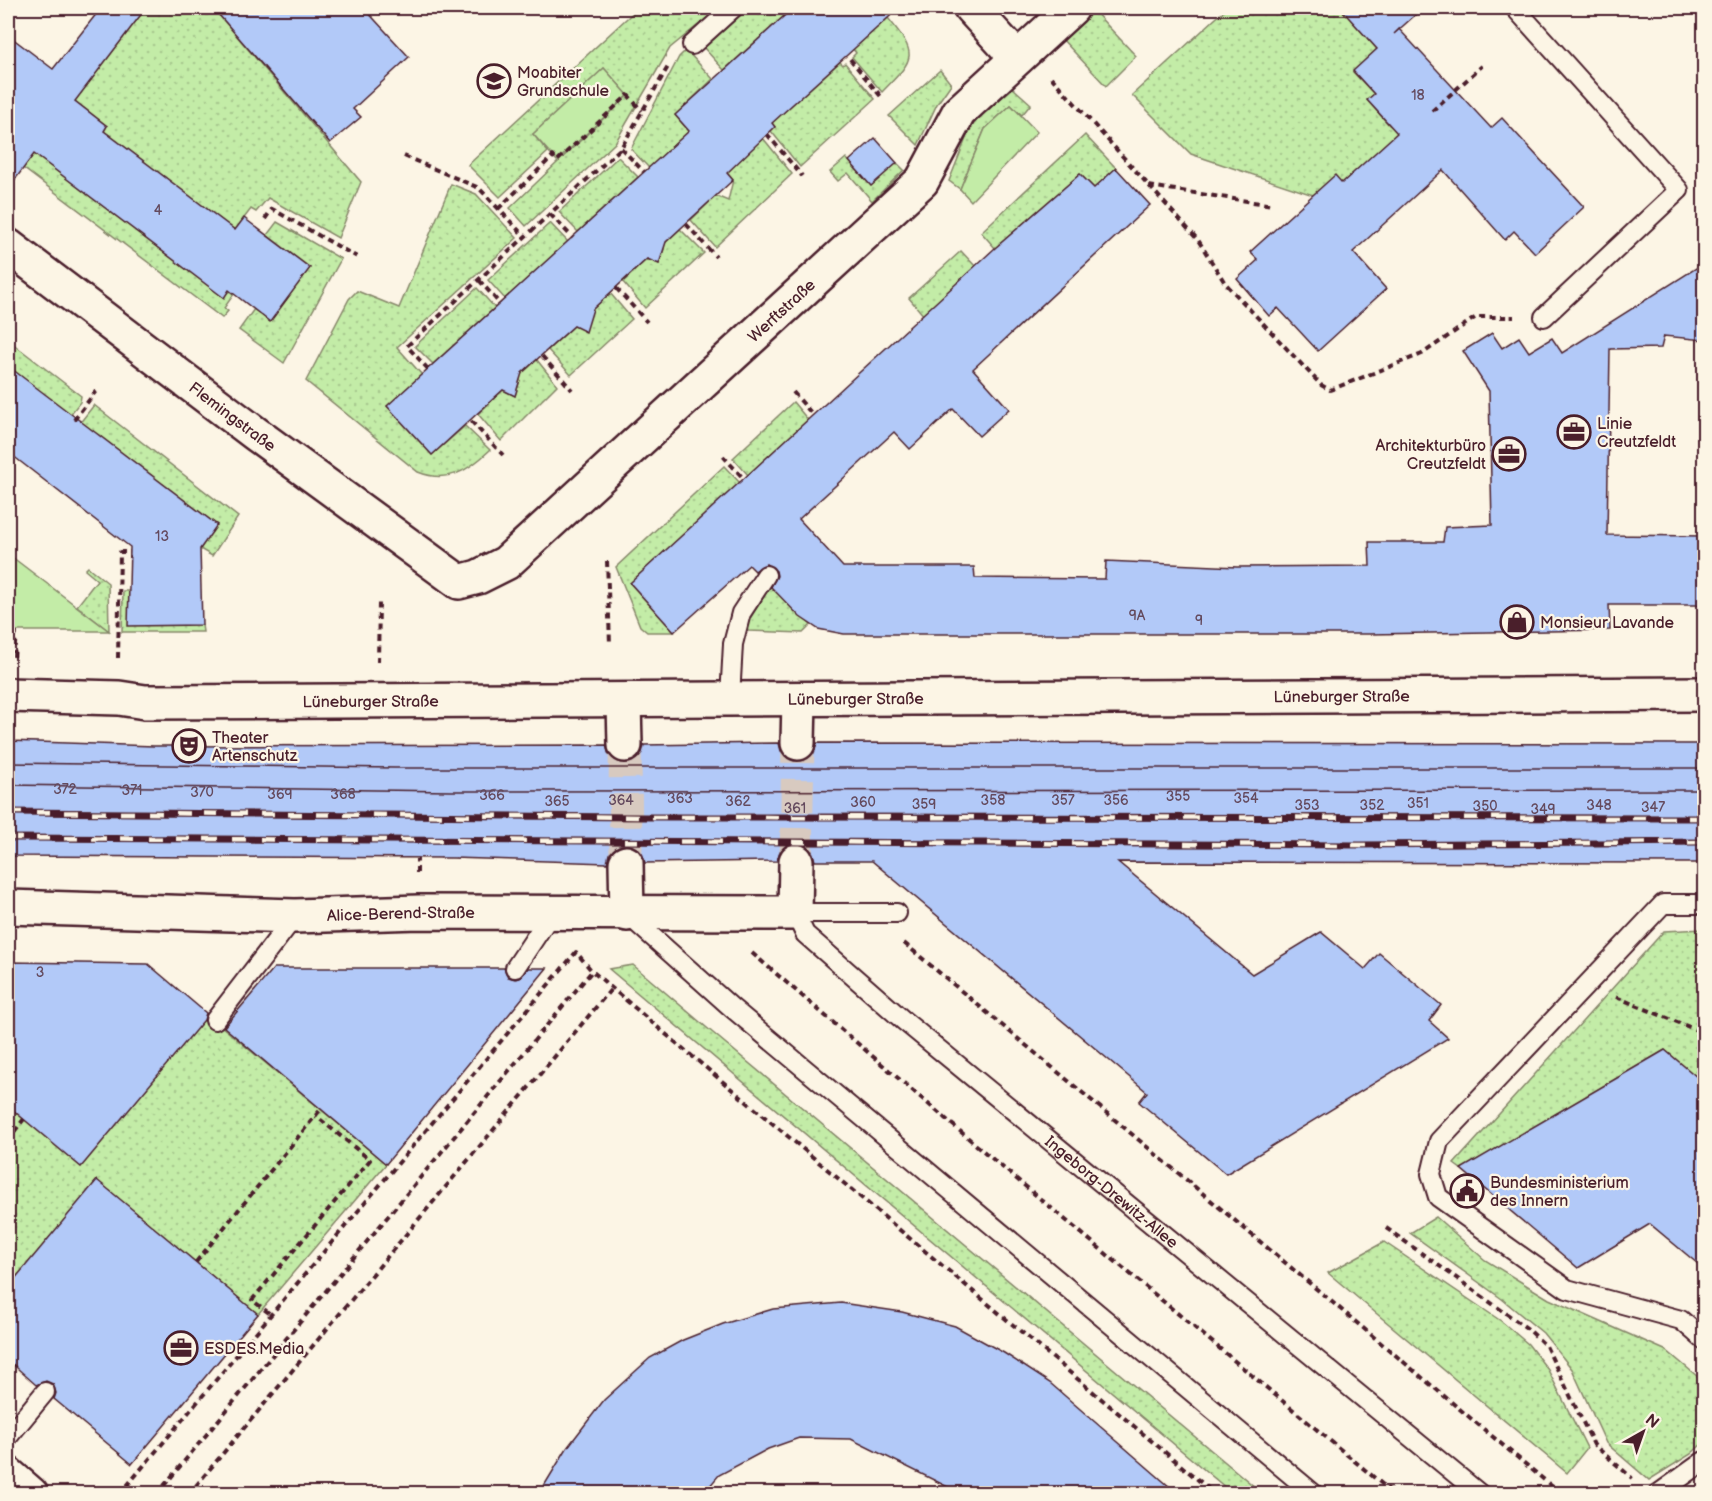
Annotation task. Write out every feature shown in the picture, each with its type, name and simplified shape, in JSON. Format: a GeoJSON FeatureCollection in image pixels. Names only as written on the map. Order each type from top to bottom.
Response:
{"type":"FeatureCollection","features":[{"type":"Feature","properties":{"kind":"street"},"geometry":{"type":"LineString","coordinates":[[971,8],[1021,54]]}},
{"type":"Feature","properties":{"kind":"street","name":"Werftstraße"},"geometry":{"type":"LineString","coordinates":[[459,582],[478,577],[506,563],[922,181],[959,112],[1072,8]]}},
{"type":"Feature","properties":{"kind":"street","name":"Flemingstraße"},"geometry":{"type":"LineString","coordinates":[[8,246],[256,434],[459,582]]}},
{"type":"Feature","properties":{"kind":"street","name":"Lüneburger Straße"},"geometry":{"type":"LineString","coordinates":[[8,695],[119,698],[145,702],[379,699],[624,702],[660,698],[1704,694]]}},
{"type":"Feature","properties":{"kind":"street"},"geometry":{"type":"LineString","coordinates":[[798,743],[799,699]]}},
{"type":"Feature","properties":{"kind":"street"},"geometry":{"type":"LineString","coordinates":[[624,702],[625,745]]}},
{"type":"Feature","properties":{"kind":"street"},"geometry":{"type":"LineString","coordinates":[[795,913],[796,861]]}},
{"type":"Feature","properties":{"kind":"street"},"geometry":{"type":"LineString","coordinates":[[627,863],[627,914]]}},
{"type":"Feature","properties":{"kind":"street","name":"Alice-Berend-Straße"},"geometry":{"type":"LineString","coordinates":[[8,907],[295,916],[418,912],[795,913]]}},
{"type":"Feature","properties":{"kind":"street"},"geometry":{"type":"LineString","coordinates":[[8,1474],[31,1494]]}},
{"type":"Feature","properties":{"kind":"lane"},"geometry":{"type":"LineString","coordinates":[[692,45],[733,8]]}},
{"type":"Feature","properties":{"kind":"lane"},"geometry":{"type":"LineString","coordinates":[[1515,8],[1679,190],[1544,317]]}},
{"type":"Feature","properties":{"kind":"lane"},"geometry":{"type":"LineString","coordinates":[[730,698],[733,644],[741,613],[765,575]]}},
{"type":"Feature","properties":{"kind":"lane"},"geometry":{"type":"LineString","coordinates":[[1704,904],[1663,904],[1440,1142],[1431,1174],[1438,1197],[1567,1289],[1681,1320],[1704,1340]]}},
{"type":"Feature","properties":{"kind":"lane"},"geometry":{"type":"LineString","coordinates":[[795,913],[897,913]]}},
{"type":"Feature","properties":{"kind":"lane","name":"Ingeborg-Drewitz-Allee"},"geometry":{"type":"LineString","coordinates":[[795,913],[805,934],[903,1020],[1480,1494]]}},
{"type":"Feature","properties":{"kind":"lane"},"geometry":{"type":"LineString","coordinates":[[516,968],[551,914]]}},
{"type":"Feature","properties":{"kind":"lane"},"geometry":{"type":"LineString","coordinates":[[627,914],[732,1008],[1314,1494]]}},
{"type":"Feature","properties":{"kind":"lane"},"geometry":{"type":"LineString","coordinates":[[215,1020],[295,916]]}},
{"type":"Feature","properties":{"kind":"lane"},"geometry":{"type":"LineString","coordinates":[[8,1437],[45,1392]]}},
{"type":"Feature","properties":{"kind":"lane"},"geometry":{"type":"LineString","coordinates":[[1658,1494],[1704,1461]]}},
{"type":"Feature","properties":{"kind":"path"},"geometry":{"type":"LineString","coordinates":[[428,369],[407,346],[621,148],[675,54],[686,39],[692,45]]}},
{"type":"Feature","properties":{"kind":"path"},"geometry":{"type":"LineString","coordinates":[[1021,54],[1149,186],[1198,240],[1225,283],[1321,385],[1330,390],[1422,354],[1476,318],[1544,317]]}},
{"type":"Feature","properties":{"kind":"path"},"geometry":{"type":"LineString","coordinates":[[850,59],[883,99]]}},
{"type":"Feature","properties":{"kind":"path"},"geometry":{"type":"LineString","coordinates":[[1432,111],[1482,66]]}},
{"type":"Feature","properties":{"kind":"path"},"geometry":{"type":"LineString","coordinates":[[498,209],[553,156],[557,161],[628,95],[642,111]]}},
{"type":"Feature","properties":{"kind":"path"},"geometry":{"type":"LineString","coordinates":[[767,134],[802,176]]}},
{"type":"Feature","properties":{"kind":"path"},"geometry":{"type":"LineString","coordinates":[[621,148],[644,172]]}},
{"type":"Feature","properties":{"kind":"path"},"geometry":{"type":"LineString","coordinates":[[404,156],[479,188],[525,237]]}},
{"type":"Feature","properties":{"kind":"path"},"geometry":{"type":"LineString","coordinates":[[1149,186],[1273,206]]}},
{"type":"Feature","properties":{"kind":"path"},"geometry":{"type":"LineString","coordinates":[[265,219],[272,209],[357,257]]}},
{"type":"Feature","properties":{"kind":"path"},"geometry":{"type":"LineString","coordinates":[[550,214],[573,238]]}},
{"type":"Feature","properties":{"kind":"path"},"geometry":{"type":"LineString","coordinates":[[686,224],[716,257]]}},
{"type":"Feature","properties":{"kind":"path"},"geometry":{"type":"LineString","coordinates":[[479,280],[500,304]]}},
{"type":"Feature","properties":{"kind":"path"},"geometry":{"type":"LineString","coordinates":[[616,288],[647,322]]}},
{"type":"Feature","properties":{"kind":"path"},"geometry":{"type":"LineString","coordinates":[[542,356],[572,390]]}},
{"type":"Feature","properties":{"kind":"path"},"geometry":{"type":"LineString","coordinates":[[74,420],[96,391]]}},
{"type":"Feature","properties":{"kind":"path"},"geometry":{"type":"LineString","coordinates":[[793,392],[813,416]]}},
{"type":"Feature","properties":{"kind":"path"},"geometry":{"type":"LineString","coordinates":[[471,421],[503,455]]}},
{"type":"Feature","properties":{"kind":"path"},"geometry":{"type":"LineString","coordinates":[[723,456],[744,479]]}},
{"type":"Feature","properties":{"kind":"path"},"geometry":{"type":"LineString","coordinates":[[119,698],[120,552],[130,552]]}},
{"type":"Feature","properties":{"kind":"path"},"geometry":{"type":"LineString","coordinates":[[608,561],[610,644]]}},
{"type":"Feature","properties":{"kind":"path"},"geometry":{"type":"LineString","coordinates":[[417,859],[417,877]]}},
{"type":"Feature","properties":{"kind":"path"},"geometry":{"type":"LineString","coordinates":[[869,913],[1561,1494]]}},
{"type":"Feature","properties":{"kind":"path"},"geometry":{"type":"LineString","coordinates":[[120,1494],[269,1314],[576,952],[592,971],[612,988],[1215,1494]]}},
{"type":"Feature","properties":{"kind":"path"},"geometry":{"type":"LineString","coordinates":[[751,952],[995,1161],[1394,1494]]}},
{"type":"Feature","properties":{"kind":"path"},"geometry":{"type":"LineString","coordinates":[[157,1494],[592,971]]}},
{"type":"Feature","properties":{"kind":"path"},"geometry":{"type":"LineString","coordinates":[[1587,985],[1704,1032]]}},
{"type":"Feature","properties":{"kind":"path"},"geometry":{"type":"LineString","coordinates":[[189,1494],[612,988]]}},
{"type":"Feature","properties":{"kind":"path"},"geometry":{"type":"LineString","coordinates":[[196,1262],[321,1109]]}},
{"type":"Feature","properties":{"kind":"path"},"geometry":{"type":"LineString","coordinates":[[269,1314],[252,1300],[370,1160],[316,1116]]}},
{"type":"Feature","properties":{"kind":"path"},"geometry":{"type":"LineString","coordinates":[[8,1140],[24,1119]]}},
{"type":"Feature","properties":{"kind":"path"},"geometry":{"type":"LineString","coordinates":[[1386,1228],[1546,1346],[1594,1445],[1634,1480]]}},
{"type":"Feature","properties":{"kind":"green space"},"geometry":{"type":"Polygon","coordinates":[[[146,8],[213,8],[361,182],[338,238],[268,198],[256,212],[251,209],[235,230],[104,131],[107,126],[75,101],[146,8]]]}},
{"type":"Feature","properties":{"kind":"green space"},"geometry":{"type":"Polygon","coordinates":[[[638,8],[719,8],[670,48],[615,143],[526,226],[510,208],[628,95],[604,68],[533,134],[548,152],[500,197],[468,165],[638,8]]]}},
{"type":"Feature","properties":{"kind":"green space"},"geometry":{"type":"Polygon","coordinates":[[[749,8],[793,8],[724,70],[704,48],[749,8]]]}},
{"type":"Feature","properties":{"kind":"green space"},"geometry":{"type":"Polygon","coordinates":[[[1227,8],[1364,8],[1351,20],[1377,49],[1353,72],[1374,94],[1367,100],[1389,125],[1400,131],[1342,183],[1313,195],[1191,154],[1132,95],[1227,8]]]}},
{"type":"Feature","properties":{"kind":"green space"},"geometry":{"type":"Polygon","coordinates":[[[1092,9],[1136,56],[1106,86],[1061,38],[1092,9]]]}},
{"type":"Feature","properties":{"kind":"green space"},"geometry":{"type":"Polygon","coordinates":[[[888,18],[905,41],[909,56],[907,64],[882,92],[852,57],[856,53],[853,49],[888,18]]]}},
{"type":"Feature","properties":{"kind":"green space"},"geometry":{"type":"Polygon","coordinates":[[[686,50],[713,79],[675,115],[689,131],[649,168],[631,149],[679,57],[686,50]]]}},
{"type":"Feature","properties":{"kind":"green space"},"geometry":{"type":"Polygon","coordinates":[[[840,62],[843,65],[845,63],[875,99],[800,167],[771,131],[775,127],[772,123],[840,62]]]}},
{"type":"Feature","properties":{"kind":"green space"},"geometry":{"type":"Polygon","coordinates":[[[604,68],[628,95],[557,161],[533,134],[604,68]]]}},
{"type":"Feature","properties":{"kind":"green space"},"geometry":{"type":"Polygon","coordinates":[[[940,70],[951,84],[937,104],[918,145],[889,116],[940,70]]]}},
{"type":"Feature","properties":{"kind":"green space"},"geometry":{"type":"Polygon","coordinates":[[[1013,88],[1031,104],[1022,115],[1011,105],[985,129],[960,189],[949,181],[969,131],[978,118],[1013,88]]]}},
{"type":"Feature","properties":{"kind":"green space"},"geometry":{"type":"Polygon","coordinates":[[[1011,105],[1037,132],[971,201],[960,189],[985,129],[1011,105]]]}},
{"type":"Feature","properties":{"kind":"green space"},"geometry":{"type":"Polygon","coordinates":[[[1085,135],[1116,168],[1094,188],[1080,174],[995,248],[981,232],[1085,135]]]}},
{"type":"Feature","properties":{"kind":"green space"},"geometry":{"type":"Polygon","coordinates":[[[763,138],[792,174],[715,247],[691,220],[716,196],[728,201],[733,180],[723,168],[763,138]]]}},
{"type":"Feature","properties":{"kind":"green space"},"geometry":{"type":"Polygon","coordinates":[[[34,154],[223,297],[229,291],[234,294],[224,308],[228,311],[222,318],[23,168],[34,154]]]}},
{"type":"Feature","properties":{"kind":"green space"},"geometry":{"type":"Polygon","coordinates":[[[618,157],[638,177],[578,232],[559,212],[618,157]]]}},
{"type":"Feature","properties":{"kind":"green space"},"geometry":{"type":"Polygon","coordinates":[[[846,158],[871,186],[897,163],[904,170],[872,201],[848,173],[838,181],[830,172],[846,158]]]}},
{"type":"Feature","properties":{"kind":"green space"},"geometry":{"type":"Polygon","coordinates":[[[451,184],[476,194],[517,238],[397,347],[422,375],[387,406],[432,455],[465,426],[490,450],[465,469],[439,477],[418,472],[306,381],[349,299],[357,291],[399,308],[451,184]]]}},
{"type":"Feature","properties":{"kind":"green space"},"geometry":{"type":"Polygon","coordinates":[[[277,222],[341,259],[284,363],[239,330],[254,309],[270,321],[310,268],[267,235],[277,222]]]}},
{"type":"Feature","properties":{"kind":"green space"},"geometry":{"type":"Polygon","coordinates":[[[550,223],[568,242],[505,299],[488,280],[550,223]]]}},
{"type":"Feature","properties":{"kind":"green space"},"geometry":{"type":"Polygon","coordinates":[[[680,229],[704,253],[645,308],[623,282],[647,259],[659,264],[664,249],[662,246],[680,229]]]}},
{"type":"Feature","properties":{"kind":"green space"},"geometry":{"type":"Polygon","coordinates":[[[961,251],[976,267],[924,316],[909,298],[961,251]]]}},
{"type":"Feature","properties":{"kind":"green space"},"geometry":{"type":"Polygon","coordinates":[[[477,288],[495,308],[433,364],[415,346],[477,288]]]}},
{"type":"Feature","properties":{"kind":"green space"},"geometry":{"type":"Polygon","coordinates":[[[610,293],[632,319],[571,375],[548,350],[610,293]]]}},
{"type":"Feature","properties":{"kind":"green space"},"geometry":{"type":"Polygon","coordinates":[[[8,340],[81,396],[80,402],[69,416],[8,367],[8,340]]]}},
{"type":"Feature","properties":{"kind":"green space"},"geometry":{"type":"Polygon","coordinates":[[[537,360],[557,385],[501,441],[478,414],[503,390],[515,396],[520,380],[517,378],[537,360]]]}},
{"type":"Feature","properties":{"kind":"green space"},"geometry":{"type":"Polygon","coordinates":[[[793,402],[808,420],[748,475],[733,458],[793,402]]]}},
{"type":"Feature","properties":{"kind":"green space"},"geometry":{"type":"Polygon","coordinates":[[[94,405],[238,517],[212,556],[200,549],[217,525],[97,434],[79,424],[94,405]]]}},
{"type":"Feature","properties":{"kind":"green space"},"geometry":{"type":"Polygon","coordinates":[[[724,466],[740,483],[630,583],[674,632],[647,632],[640,626],[616,567],[724,466]]]}},
{"type":"Feature","properties":{"kind":"green space"},"geometry":{"type":"Polygon","coordinates":[[[8,554],[109,631],[8,631],[8,554]]]}},
{"type":"Feature","properties":{"kind":"green space"},"geometry":{"type":"Polygon","coordinates":[[[88,567],[108,583],[109,631],[77,606],[97,580],[85,570],[88,567]]]}},
{"type":"Feature","properties":{"kind":"green space"},"geometry":{"type":"Polygon","coordinates":[[[770,586],[811,625],[803,633],[748,631],[746,625],[770,586]]]}},
{"type":"Feature","properties":{"kind":"green space"},"geometry":{"type":"Polygon","coordinates":[[[123,591],[129,591],[202,625],[203,632],[122,632],[123,591]]]}},
{"type":"Feature","properties":{"kind":"green space"},"geometry":{"type":"Polygon","coordinates":[[[1704,929],[1704,1083],[1665,1050],[1461,1169],[1454,1164],[1664,931],[1704,929]]]}},
{"type":"Feature","properties":{"kind":"green space"},"geometry":{"type":"Polygon","coordinates":[[[633,965],[1262,1493],[1232,1493],[609,969],[633,965]]]}},
{"type":"Feature","properties":{"kind":"green space"},"geometry":{"type":"Polygon","coordinates":[[[208,1015],[386,1164],[258,1314],[97,1181],[8,1287],[8,1106],[81,1167],[208,1015]]]}},
{"type":"Feature","properties":{"kind":"green space"},"geometry":{"type":"Polygon","coordinates":[[[1436,1217],[1485,1260],[1549,1299],[1667,1351],[1704,1382],[1704,1442],[1691,1454],[1649,1480],[1606,1443],[1572,1369],[1543,1333],[1502,1299],[1410,1233],[1436,1217]]]}},
{"type":"Feature","properties":{"kind":"green space"},"geometry":{"type":"Polygon","coordinates":[[[1384,1242],[1501,1321],[1528,1344],[1548,1370],[1587,1448],[1567,1473],[1328,1273],[1384,1242]]]}},
{"type":"Feature","properties":{"kind":"building"},"geometry":{"type":"Polygon","coordinates":[[[101,8],[146,8],[75,101],[107,126],[104,131],[235,230],[244,218],[310,268],[270,322],[229,290],[224,298],[34,154],[8,189],[8,35],[53,69],[101,8]]]}},
{"type":"Feature","properties":{"kind":"building"},"geometry":{"type":"Polygon","coordinates":[[[213,8],[364,8],[409,57],[353,109],[361,117],[330,143],[213,8]]]}},
{"type":"Feature","properties":{"kind":"building"},"geometry":{"type":"Polygon","coordinates":[[[793,8],[899,8],[772,123],[775,127],[727,173],[733,180],[666,242],[659,264],[647,259],[593,309],[586,332],[574,326],[522,373],[515,396],[503,390],[432,455],[387,406],[689,131],[675,115],[793,8]]]}},
{"type":"Feature","properties":{"kind":"building"},"geometry":{"type":"Polygon","coordinates":[[[1340,8],[1423,8],[1399,29],[1491,128],[1502,118],[1584,207],[1535,253],[1514,231],[1505,240],[1443,170],[1353,252],[1386,289],[1318,351],[1278,308],[1269,316],[1237,279],[1258,260],[1250,252],[1335,175],[1342,183],[1397,133],[1367,100],[1374,94],[1353,71],[1377,49],[1340,8]]]}},
{"type":"Feature","properties":{"kind":"building"},"geometry":{"type":"Polygon","coordinates":[[[875,138],[897,163],[871,186],[849,161],[875,138]]]}},
{"type":"Feature","properties":{"kind":"building"},"geometry":{"type":"Polygon","coordinates":[[[1116,168],[1150,205],[973,369],[1009,409],[979,436],[953,409],[910,449],[894,432],[799,519],[843,567],[974,567],[975,578],[1105,579],[1106,561],[1237,567],[1370,566],[1369,542],[1443,542],[1445,527],[1492,525],[1489,391],[1463,351],[1492,333],[1502,348],[1519,337],[1529,352],[1552,338],[1562,353],[1704,263],[1704,340],[1664,336],[1661,348],[1610,349],[1607,535],[1704,536],[1704,605],[1609,605],[1610,630],[1370,634],[844,634],[818,629],[800,617],[771,587],[777,576],[776,571],[766,564],[755,571],[749,565],[674,632],[630,583],[995,248],[1080,174],[1094,188],[1116,168]]]}},
{"type":"Feature","properties":{"kind":"building"},"geometry":{"type":"Polygon","coordinates":[[[8,366],[217,525],[200,549],[202,625],[128,626],[130,547],[8,452],[8,366]]]}},
{"type":"Feature","properties":{"kind":"building"},"geometry":{"type":"Polygon","coordinates":[[[8,741],[154,746],[606,745],[609,755],[617,762],[625,764],[635,761],[642,753],[644,745],[779,743],[781,751],[788,759],[798,762],[814,753],[817,743],[1704,744],[1704,863],[1118,862],[1252,974],[1321,932],[1365,969],[1379,953],[1441,1005],[1429,1021],[1448,1038],[1226,1174],[1139,1102],[1147,1092],[872,861],[815,861],[812,851],[806,845],[796,842],[787,844],[780,851],[777,861],[645,863],[642,853],[635,846],[626,844],[616,847],[609,854],[607,863],[453,858],[8,856],[8,741]]]}},
{"type":"Feature","properties":{"kind":"building"},"geometry":{"type":"Polygon","coordinates":[[[8,962],[148,964],[206,1013],[204,1020],[81,1167],[8,1106],[8,962]]]}},
{"type":"Feature","properties":{"kind":"building"},"geometry":{"type":"Polygon","coordinates":[[[274,968],[504,968],[508,977],[515,979],[520,978],[528,968],[547,968],[386,1164],[224,1027],[274,968]]]}},
{"type":"Feature","properties":{"kind":"building"},"geometry":{"type":"Polygon","coordinates":[[[1665,1050],[1704,1083],[1704,1269],[1650,1224],[1578,1268],[1461,1169],[1665,1050]]]}},
{"type":"Feature","properties":{"kind":"building"},"geometry":{"type":"Polygon","coordinates":[[[97,1180],[258,1314],[132,1464],[54,1399],[56,1393],[53,1384],[46,1381],[36,1385],[8,1360],[8,1287],[97,1180]]]}},
{"type":"Feature","properties":{"kind":"building"},"geometry":{"type":"Polygon","coordinates":[[[841,1303],[902,1312],[955,1326],[1004,1353],[1050,1383],[1178,1494],[962,1494],[851,1439],[799,1438],[768,1449],[719,1475],[703,1494],[539,1494],[567,1448],[604,1400],[650,1358],[683,1340],[723,1324],[773,1309],[841,1303]]]}},
{"type":"Feature","properties":{"kind":"tunnel"},"geometry":{"type":"LineString","coordinates":[[796,861],[798,743]]}},
{"type":"Feature","properties":{"kind":"tunnel"},"geometry":{"type":"LineString","coordinates":[[625,745],[626,863]]}},
{"type":"Feature","properties":{"kind":"tram line"},"geometry":{"type":"LineString","coordinates":[[8,763],[395,768],[1704,768]]}},
{"type":"Feature","properties":{"kind":"tram line"},"geometry":{"type":"LineString","coordinates":[[8,785],[451,791],[1704,790]]}},
{"type":"Feature","properties":{"kind":"railway"},"geometry":{"type":"LineString","coordinates":[[8,812],[644,817],[1704,818]]}},
{"type":"Feature","properties":{"kind":"railway"},"geometry":{"type":"LineString","coordinates":[[8,838],[1360,845],[1704,842]]}},
{"type":"Feature","properties":{"kind":"place","name":"Moabiter Grundschule"},"geometry":{"type":"Point","coordinates":[494,81]}},
{"type":"Feature","properties":{"kind":"place","name":"Linie Creutzfeldt"},"geometry":{"type":"Point","coordinates":[1574,432]}},
{"type":"Feature","properties":{"kind":"place","name":"Architekturbüro Creutzfeldt"},"geometry":{"type":"Point","coordinates":[1509,454]}},
{"type":"Feature","properties":{"kind":"place","name":"Monsieur Lavande"},"geometry":{"type":"Point","coordinates":[1517,622]}},
{"type":"Feature","properties":{"kind":"place","name":"Theater Artenschutz"},"geometry":{"type":"Point","coordinates":[189,746]}},
{"type":"Feature","properties":{"kind":"place","name":"Bundesministerium des Innern"},"geometry":{"type":"Point","coordinates":[1467,1191]}},
{"type":"Feature","properties":{"kind":"place","name":"ESDES.Media"},"geometry":{"type":"Point","coordinates":[181,1348]}}]}
